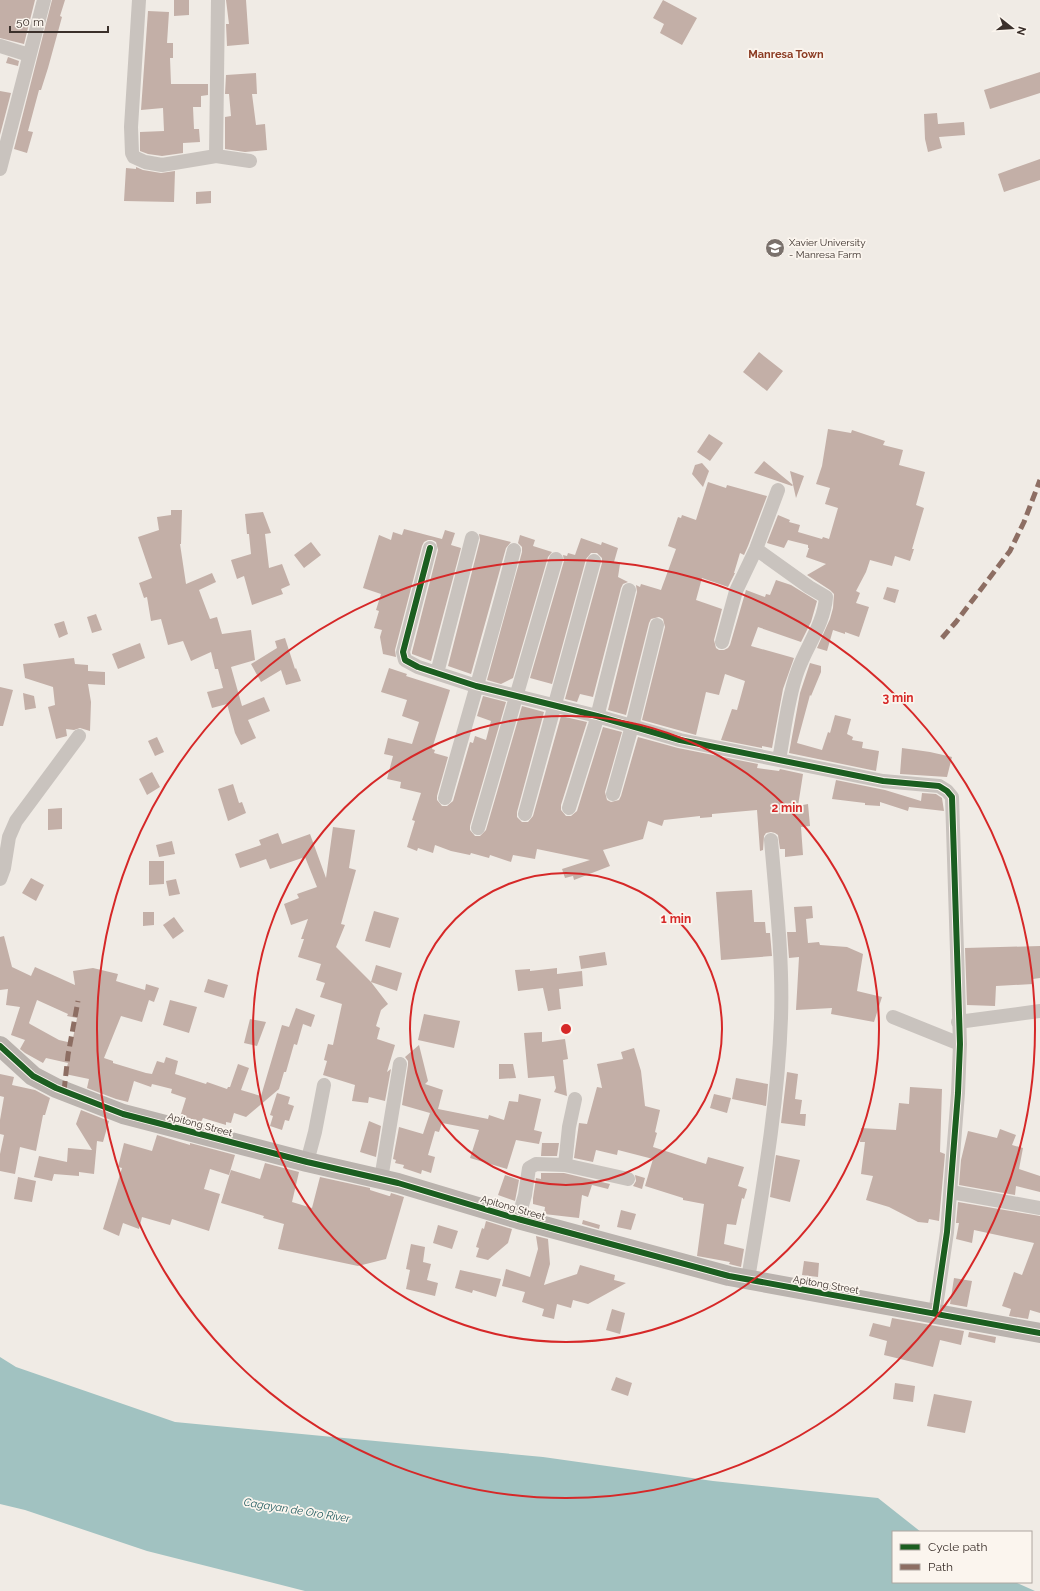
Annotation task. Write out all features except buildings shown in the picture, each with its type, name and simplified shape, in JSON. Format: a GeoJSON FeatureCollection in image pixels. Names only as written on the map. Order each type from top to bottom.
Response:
{"type":"FeatureCollection","features":[{"type":"Feature","properties":{"kind":"street"},"geometry":{"type":"LineString","coordinates":[[0,169],[44,0]]}},
{"type":"Feature","properties":{"kind":"street"},"geometry":{"type":"LineString","coordinates":[[139,0],[131,126],[132,153],[134,157],[146,162],[162,165],[216,156],[250,161]]}},
{"type":"Feature","properties":{"kind":"street"},"geometry":{"type":"LineString","coordinates":[[216,156],[218,0]]}},
{"type":"Feature","properties":{"kind":"street"},"geometry":{"type":"LineString","coordinates":[[0,46],[30,55]]}},
{"type":"Feature","properties":{"kind":"street"},"geometry":{"type":"LineString","coordinates":[[722,642],[736,591],[756,549],[778,490]]}},
{"type":"Feature","properties":{"kind":"street"},"geometry":{"type":"LineString","coordinates":[[437,673],[472,538]]}},
{"type":"Feature","properties":{"kind":"street"},"geometry":{"type":"LineString","coordinates":[[430,548],[404,652],[405,660],[418,667],[476,686],[597,716],[680,740],[883,781],[938,786],[952,796],[958,1022],[960,1044],[951,1192],[947,1232],[935,1314]]}},
{"type":"Feature","properties":{"kind":"street"},"geometry":{"type":"LineString","coordinates":[[756,549],[808,587],[826,597],[823,617],[798,670],[789,703],[779,760]]}},
{"type":"Feature","properties":{"kind":"street"},"geometry":{"type":"LineString","coordinates":[[445,798],[476,686],[495,626],[514,550]]}},
{"type":"Feature","properties":{"kind":"street"},"geometry":{"type":"LineString","coordinates":[[478,828],[556,558]]}},
{"type":"Feature","properties":{"kind":"street"},"geometry":{"type":"LineString","coordinates":[[525,814],[594,561]]}},
{"type":"Feature","properties":{"kind":"street"},"geometry":{"type":"LineString","coordinates":[[569,808],[597,716],[629,590]]}},
{"type":"Feature","properties":{"kind":"street"},"geometry":{"type":"LineString","coordinates":[[613,794],[632,726],[657,625]]}},
{"type":"Feature","properties":{"kind":"street"},"geometry":{"type":"LineString","coordinates":[[0,879],[4,868],[9,837],[16,822],[79,736]]}},
{"type":"Feature","properties":{"kind":"street"},"geometry":{"type":"LineString","coordinates":[[748,1279],[777,1090],[781,1017],[780,949],[771,840]]}},
{"type":"Feature","properties":{"kind":"street"},"geometry":{"type":"LineString","coordinates":[[958,1022],[1040,1011]]}},
{"type":"Feature","properties":{"kind":"street"},"geometry":{"type":"LineString","coordinates":[[893,1017],[960,1044]]}},
{"type":"Feature","properties":{"kind":"street","name":"Apitong Street"},"geometry":{"type":"LineString","coordinates":[[0,1046],[33,1076],[56,1088],[123,1114],[307,1162],[398,1182],[518,1220],[729,1276],[1040,1333]]}},
{"type":"Feature","properties":{"kind":"street"},"geometry":{"type":"LineString","coordinates":[[381,1179],[400,1064]]}},
{"type":"Feature","properties":{"kind":"street"},"geometry":{"type":"LineString","coordinates":[[307,1162],[315,1132],[324,1085]]}},
{"type":"Feature","properties":{"kind":"street"},"geometry":{"type":"LineString","coordinates":[[565,1165],[575,1099]]}},
{"type":"Feature","properties":{"kind":"street"},"geometry":{"type":"LineString","coordinates":[[518,1220],[525,1195],[529,1168],[536,1164],[565,1165],[628,1179]]}},
{"type":"Feature","properties":{"kind":"street"},"geometry":{"type":"LineString","coordinates":[[951,1192],[1040,1208]]}},
{"type":"Feature","properties":{"kind":"water","name":"Cagayan de Oro River"},"geometry":{"type":"Polygon","coordinates":[[[0,1357],[16,1367],[175,1422],[543,1457],[713,1481],[878,1498],[920,1531],[892,1531],[892,1583],[1017,1583],[1035,1591],[305,1591],[147,1551],[25,1510],[0,1504],[0,1357]]]}},
{"type":"Feature","properties":{"kind":"marked path"},"geometry":{"type":"LineString","coordinates":[[942,638],[1010,551],[1024,522],[1040,480]]}},
{"type":"Feature","properties":{"kind":"marked path"},"geometry":{"type":"LineString","coordinates":[[64,1091],[68,1055],[78,1001]]}},
{"type":"Feature","properties":{"kind":"cycle path"},"geometry":{"type":"LineString","coordinates":[[430,548],[403,652],[405,660],[418,667],[476,686],[597,716],[680,740],[883,781],[939,786],[947,791],[952,797],[960,1044],[958,1093],[947,1232],[935,1314]]}},
{"type":"Feature","properties":{"kind":"cycle path"},"geometry":{"type":"LineString","coordinates":[[0,1046],[33,1076],[56,1088],[123,1114],[307,1162],[398,1183],[518,1219],[729,1276],[1040,1333]]}},
{"type":"Feature","properties":{"kind":"place","name":"Xavier University - Manresa Farm"},"geometry":{"type":"Point","coordinates":[775,248]}},
{"type":"Feature","properties":{"kind":"district","name":"Manresa Town"},"geometry":{"type":"Point","coordinates":[786,54]}}]}
